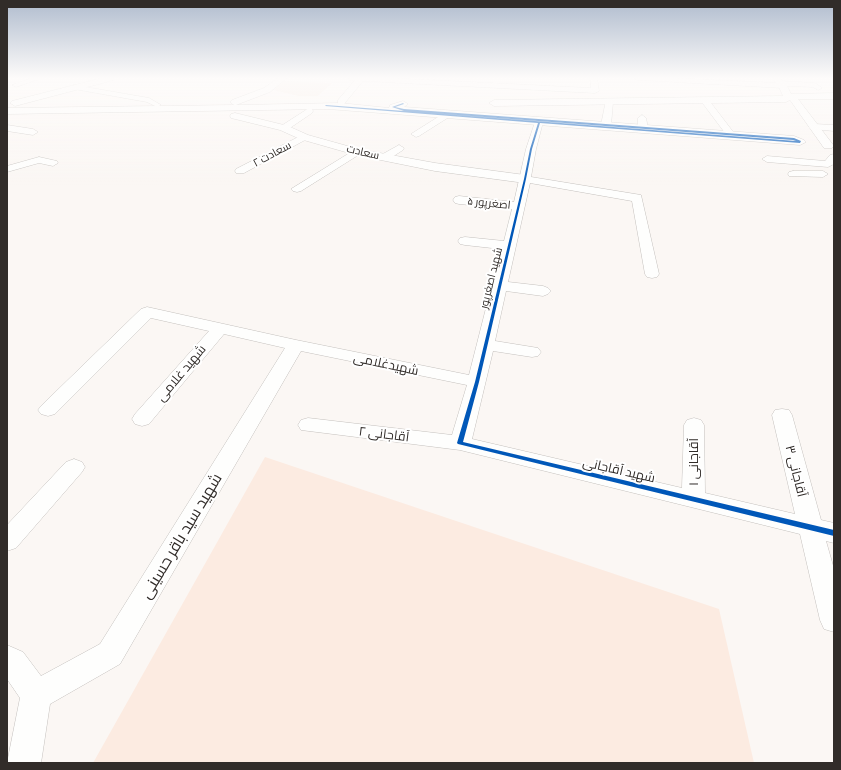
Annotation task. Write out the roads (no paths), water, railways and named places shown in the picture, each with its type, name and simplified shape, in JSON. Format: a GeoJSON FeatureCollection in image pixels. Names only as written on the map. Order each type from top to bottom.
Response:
{"type":"FeatureCollection","features":[{"type":"Feature","properties":{"kind":"street","name":"سعادت"},"geometry":{"type":"LineString","coordinates":[[226,114],[284,128],[304,137],[356,152],[435,167],[525,179]]}},
{"type":"Feature","properties":{"kind":"street"},"geometry":{"type":"LineString","coordinates":[[284,128],[305,114]]}},
{"type":"Feature","properties":{"kind":"street"},"geometry":{"type":"LineString","coordinates":[[439,114],[539,119],[797,141]]}},
{"type":"Feature","properties":{"kind":"street"},"geometry":{"type":"LineString","coordinates":[[473,114],[606,125],[641,114],[730,135],[797,141],[832,159]]}},
{"type":"Feature","properties":{"kind":"street","name":"شهید اصغرپور"},"geometry":{"type":"LineString","coordinates":[[476,382],[540,114]]}},
{"type":"Feature","properties":{"kind":"street"},"geometry":{"type":"LineString","coordinates":[[606,125],[608,114]]}},
{"type":"Feature","properties":{"kind":"street"},"geometry":{"type":"LineString","coordinates":[[715,114],[730,135]]}},
{"type":"Feature","properties":{"kind":"street"},"geometry":{"type":"LineString","coordinates":[[804,114],[814,127],[832,159]]}},
{"type":"Feature","properties":{"kind":"street"},"geometry":{"type":"LineString","coordinates":[[416,134],[446,115]]}},
{"type":"Feature","properties":{"kind":"street"},"geometry":{"type":"LineString","coordinates":[[814,127],[834,128]]}},
{"type":"Feature","properties":{"kind":"street"},"geometry":{"type":"LineString","coordinates":[[7,128],[34,132]]}},
{"type":"Feature","properties":{"kind":"street","name":"سعادت ۲"},"geometry":{"type":"LineString","coordinates":[[240,172],[304,137]]}},
{"type":"Feature","properties":{"kind":"street"},"geometry":{"type":"LineString","coordinates":[[385,157],[398,148]]}},
{"type":"Feature","properties":{"kind":"street"},"geometry":{"type":"LineString","coordinates":[[297,189],[356,152]]}},
{"type":"Feature","properties":{"kind":"street"},"geometry":{"type":"LineString","coordinates":[[767,159],[832,159]]}},
{"type":"Feature","properties":{"kind":"street"},"geometry":{"type":"LineString","coordinates":[[794,174],[822,174],[832,159]]}},
{"type":"Feature","properties":{"kind":"street"},"geometry":{"type":"LineString","coordinates":[[7,169],[39,160],[54,163]]}},
{"type":"Feature","properties":{"kind":"street"},"geometry":{"type":"LineString","coordinates":[[525,179],[637,198],[652,274]]}},
{"type":"Feature","properties":{"kind":"street","name":"اصغرپور ۵"},"geometry":{"type":"LineString","coordinates":[[459,200],[518,206]]}},
{"type":"Feature","properties":{"kind":"street"},"geometry":{"type":"LineString","coordinates":[[465,241],[509,246]]}},
{"type":"Feature","properties":{"kind":"street"},"geometry":{"type":"LineString","coordinates":[[499,285],[543,290]]}},
{"type":"Feature","properties":{"kind":"street","name":"شهیدغلامی"},"geometry":{"type":"LineString","coordinates":[[48,410],[147,312],[296,345],[476,382]]}},
{"type":"Feature","properties":{"kind":"street","name":"شهید غلامی"},"geometry":{"type":"LineString","coordinates":[[142,419],[220,328]]}},
{"type":"Feature","properties":{"kind":"street","name":"شهید سید باقر حسینی"},"geometry":{"type":"LineString","coordinates":[[36,696],[110,654],[296,345]]}},
{"type":"Feature","properties":{"kind":"street"},"geometry":{"type":"LineString","coordinates":[[485,345],[532,352]]}},
{"type":"Feature","properties":{"kind":"street"},"geometry":{"type":"LineString","coordinates":[[460,443],[476,382]]}},
{"type":"Feature","properties":{"kind":"street","name":"آقاجانی ۳"},"geometry":{"type":"LineString","coordinates":[[782,415],[834,620]]}},
{"type":"Feature","properties":{"kind":"street","name":"آقاجانی ۲"},"geometry":{"type":"LineString","coordinates":[[308,425],[460,443]]}},
{"type":"Feature","properties":{"kind":"street","name":"آقاجانی ۱"},"geometry":{"type":"LineString","coordinates":[[693,499],[694,425]]}},
{"type":"Feature","properties":{"kind":"street","name":"شهید آقاجانی"},"geometry":{"type":"LineString","coordinates":[[460,443],[834,533]]}},
{"type":"Feature","properties":{"kind":"street"},"geometry":{"type":"LineString","coordinates":[[7,541],[74,467]]}},
{"type":"Feature","properties":{"kind":"street"},"geometry":{"type":"LineString","coordinates":[[7,659],[13,662],[36,696],[24,763]]}}]}
